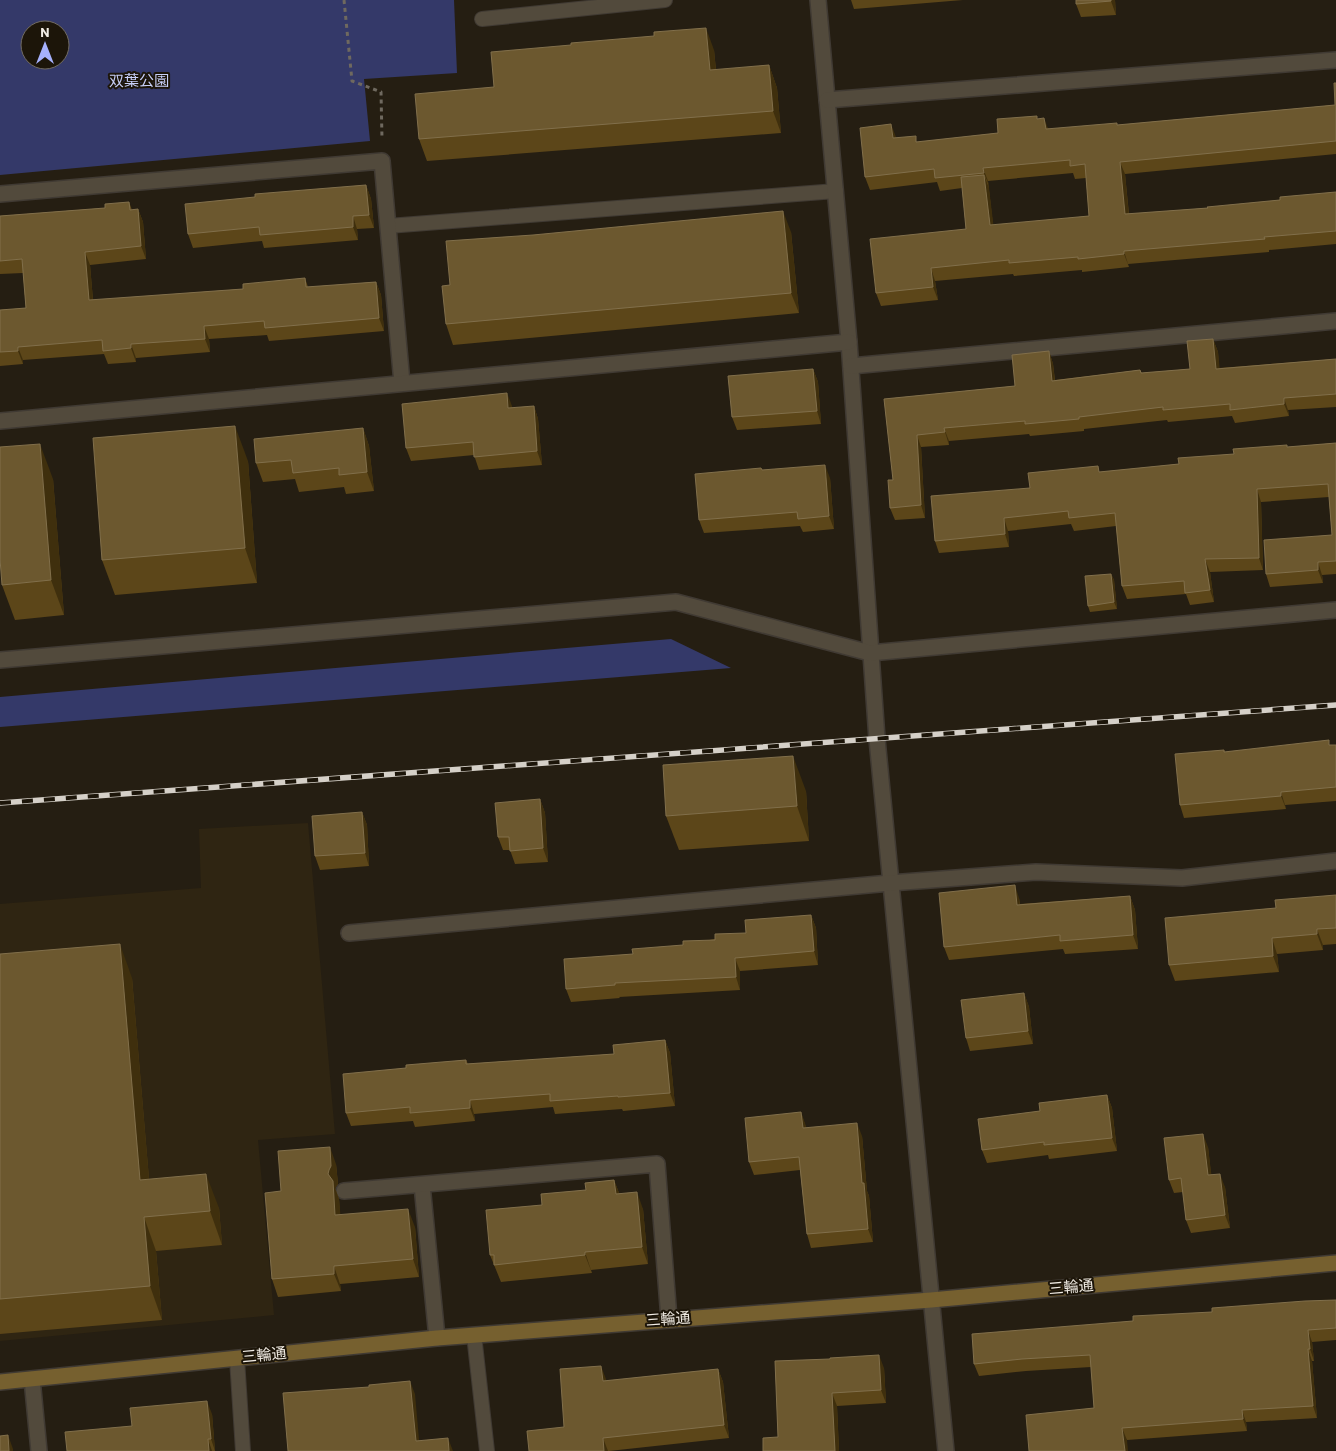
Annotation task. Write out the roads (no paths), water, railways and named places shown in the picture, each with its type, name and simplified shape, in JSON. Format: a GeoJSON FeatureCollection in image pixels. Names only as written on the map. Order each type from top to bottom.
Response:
{"type":"FeatureCollection","features":[{"type":"Feature","properties":{"kind":"street"},"geometry":{"type":"LineString","coordinates":[[818,0],[851,366],[870,653],[890,883],[946,1451]]}},
{"type":"Feature","properties":{"kind":"street"},"geometry":{"type":"LineString","coordinates":[[827,100],[1336,60]]}},
{"type":"Feature","properties":{"kind":"street"},"geometry":{"type":"LineString","coordinates":[[0,194],[382,161],[402,383]]}},
{"type":"Feature","properties":{"kind":"street"},"geometry":{"type":"LineString","coordinates":[[851,366],[1336,321]]}},
{"type":"Feature","properties":{"kind":"street"},"geometry":{"type":"LineString","coordinates":[[0,421],[849,342]]}},
{"type":"Feature","properties":{"kind":"street"},"geometry":{"type":"LineString","coordinates":[[0,660],[676,602],[870,653],[1336,610]]}},
{"type":"Feature","properties":{"kind":"street"},"geometry":{"type":"LineString","coordinates":[[349,933],[890,883],[1036,872],[1182,878],[1336,861]]}},
{"type":"Feature","properties":{"kind":"street"},"geometry":{"type":"LineString","coordinates":[[344,1191],[657,1164],[668,1319]]}},
{"type":"Feature","properties":{"kind":"street"},"geometry":{"type":"LineString","coordinates":[[422,1185],[437,1338]]}},
{"type":"Feature","properties":{"kind":"street","name":"三輪通"},"geometry":{"type":"LineString","coordinates":[[0,1382],[437,1338],[931,1300],[1336,1263]]}},
{"type":"Feature","properties":{"kind":"street"},"geometry":{"type":"LineString","coordinates":[[32,1379],[39,1451]]}},
{"type":"Feature","properties":{"kind":"lane"},"geometry":{"type":"LineString","coordinates":[[482,19],[665,0]]}},
{"type":"Feature","properties":{"kind":"lane"},"geometry":{"type":"LineString","coordinates":[[388,226],[836,191]]}},
{"type":"Feature","properties":{"kind":"lane"},"geometry":{"type":"LineString","coordinates":[[474,1335],[487,1451]]}},
{"type":"Feature","properties":{"kind":"lane"},"geometry":{"type":"LineString","coordinates":[[236,1358],[243,1451]]}},
{"type":"Feature","properties":{"kind":"railway"},"geometry":{"type":"LineString","coordinates":[[0,803],[1336,705]]}},
{"type":"Feature","properties":{"kind":"park label","name":"双葉公園"},"geometry":{"type":"Point","coordinates":[139,81]}}]}
